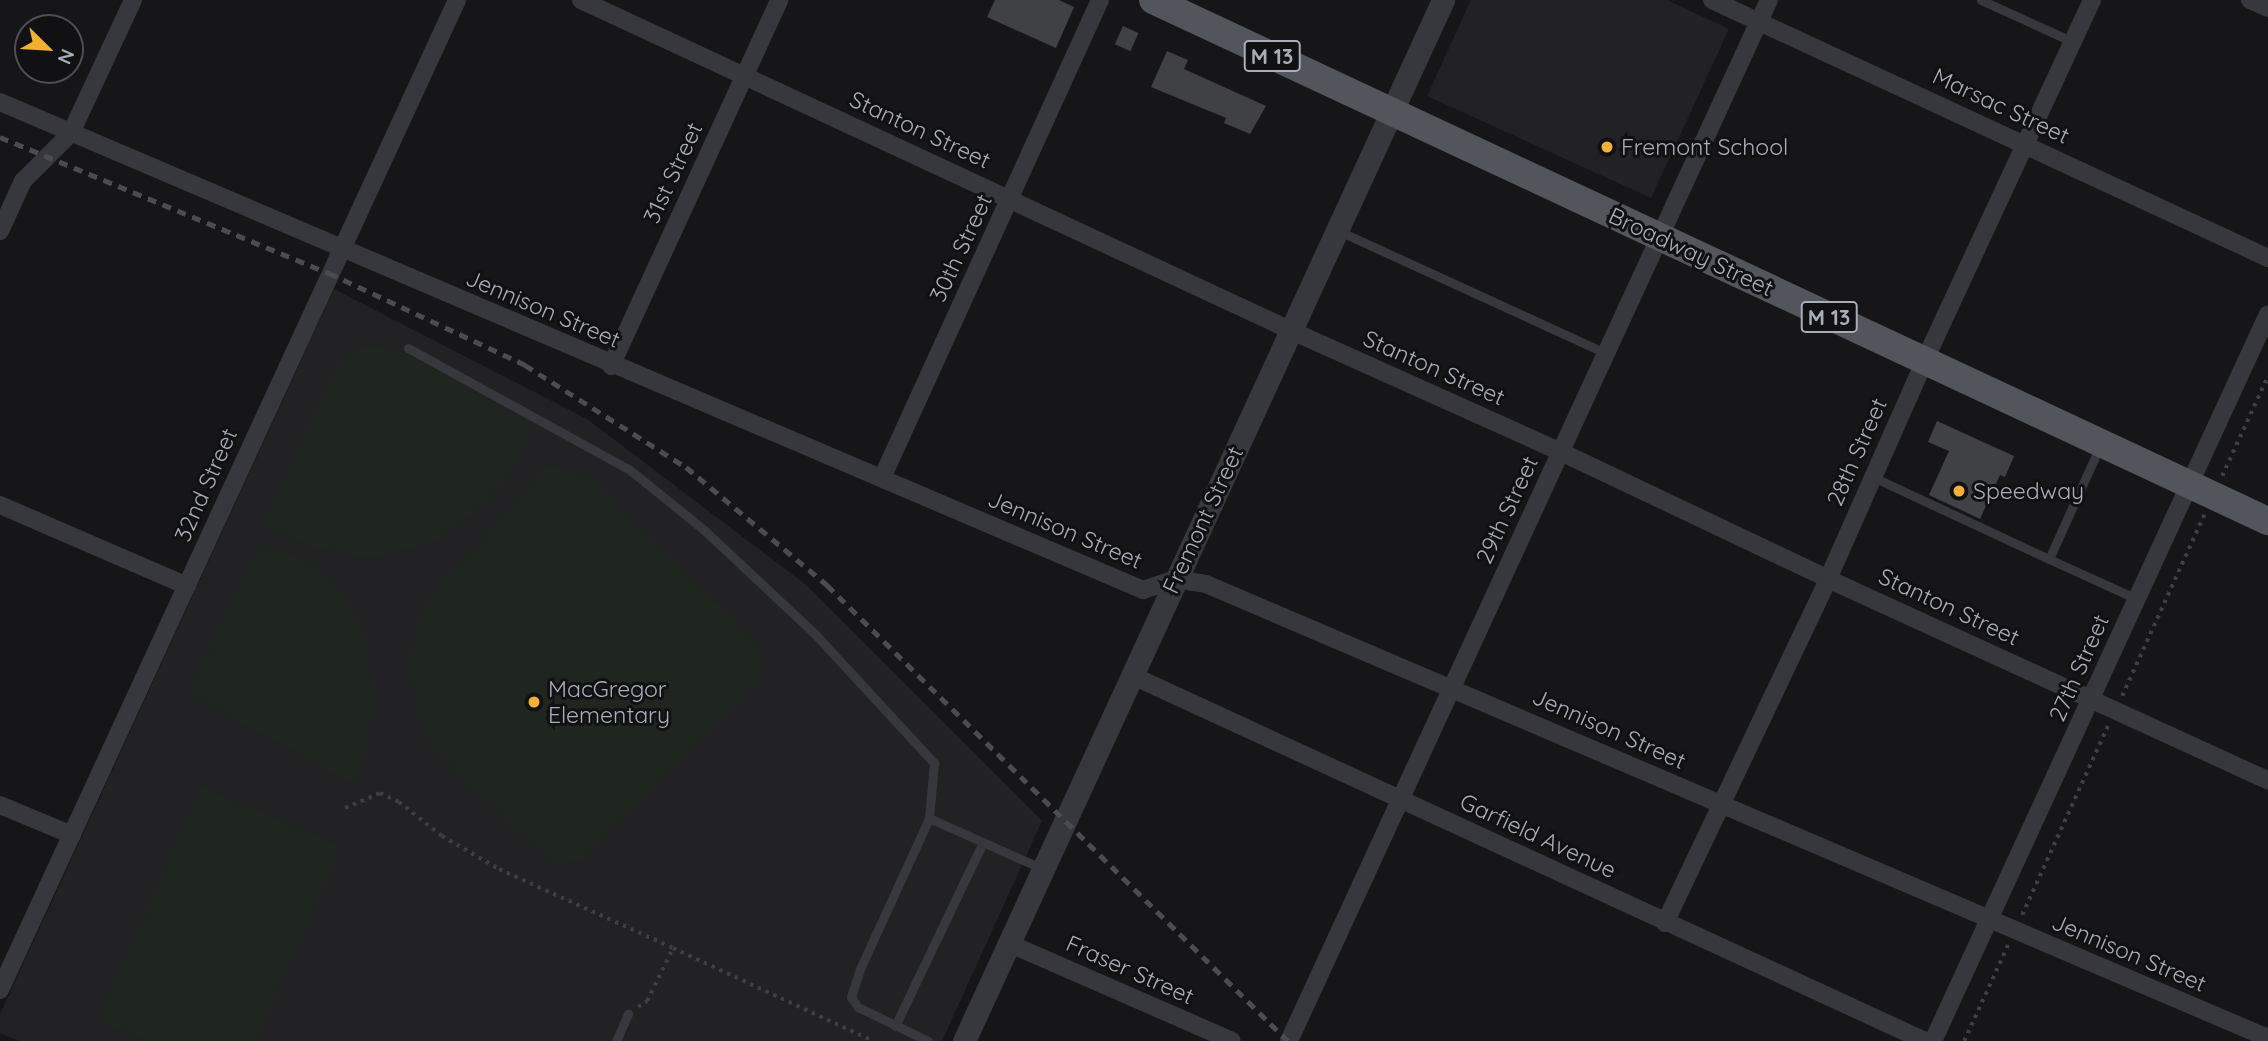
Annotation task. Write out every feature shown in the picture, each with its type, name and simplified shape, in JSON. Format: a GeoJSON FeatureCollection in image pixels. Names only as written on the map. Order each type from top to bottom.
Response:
{"type":"FeatureCollection","features":[{"type":"Feature","properties":{"kind":"main road","name":"Broadway Street"},"geometry":{"type":"LineString","coordinates":[[1153,0],[2268,522]]}},
{"type":"Feature","properties":{"kind":"street"},"geometry":{"type":"LineString","coordinates":[[0,230],[23,180],[71,133],[133,0]]}},
{"type":"Feature","properties":{"kind":"street","name":"32nd Street"},"geometry":{"type":"LineString","coordinates":[[0,990],[457,0]]}},
{"type":"Feature","properties":{"kind":"street","name":"Stanton Street"},"geometry":{"type":"LineString","coordinates":[[581,0],[1292,331],[1561,452],[1828,579],[2268,780]]}},
{"type":"Feature","properties":{"kind":"street","name":"31st Street"},"geometry":{"type":"LineString","coordinates":[[611,366],[779,0]]}},
{"type":"Feature","properties":{"kind":"street","name":"30th Street"},"geometry":{"type":"LineString","coordinates":[[882,478],[1100,0]]}},
{"type":"Feature","properties":{"kind":"street","name":"Fremont Street"},"geometry":{"type":"LineString","coordinates":[[964,1041],[1443,0]]}},
{"type":"Feature","properties":{"kind":"street","name":"Marsac Street"},"geometry":{"type":"LineString","coordinates":[[1712,0],[2268,258]]}},
{"type":"Feature","properties":{"kind":"street","name":"29th Street"},"geometry":{"type":"LineString","coordinates":[[1289,1041],[1769,0]]}},
{"type":"Feature","properties":{"kind":"street","name":"28th Street"},"geometry":{"type":"LineString","coordinates":[[1665,923],[1828,579],[1924,362],[2092,0]]}},
{"type":"Feature","properties":{"kind":"street"},"geometry":{"type":"LineString","coordinates":[[2250,0],[2268,8]]}},
{"type":"Feature","properties":{"kind":"street","name":"Jennison Street"},"geometry":{"type":"LineString","coordinates":[[0,102],[611,366],[1143,590],[1175,579],[1206,584],[1451,687],[1990,921],[2264,1034]]}},
{"type":"Feature","properties":{"kind":"street","name":"27th Street"},"geometry":{"type":"LineString","coordinates":[[1933,1041],[2268,314]]}},
{"type":"Feature","properties":{"kind":"street"},"geometry":{"type":"LineString","coordinates":[[0,505],[187,586]]}},
{"type":"Feature","properties":{"kind":"street","name":"Garfield Avenue"},"geometry":{"type":"LineString","coordinates":[[1131,675],[1925,1041]]}},
{"type":"Feature","properties":{"kind":"street"},"geometry":{"type":"LineString","coordinates":[[0,805],[72,835]]}},
{"type":"Feature","properties":{"kind":"street","name":"Fraser Street"},"geometry":{"type":"LineString","coordinates":[[1008,943],[1232,1041]]}},
{"type":"Feature","properties":{"kind":"lane"},"geometry":{"type":"LineString","coordinates":[[1982,0],[2073,42]]}},
{"type":"Feature","properties":{"kind":"lane"},"geometry":{"type":"LineString","coordinates":[[1338,230],[1605,353]]}},
{"type":"Feature","properties":{"kind":"lane"},"geometry":{"type":"LineString","coordinates":[[408,348],[630,470],[704,530],[815,634],[934,763],[929,818],[852,988],[854,1003],[928,1041]]}},
{"type":"Feature","properties":{"kind":"lane"},"geometry":{"type":"LineString","coordinates":[[2049,559],[2101,444]]}},
{"type":"Feature","properties":{"kind":"lane"},"geometry":{"type":"LineString","coordinates":[[1873,477],[2138,599]]}},
{"type":"Feature","properties":{"kind":"lane"},"geometry":{"type":"LineString","coordinates":[[929,818],[1042,869]]}},
{"type":"Feature","properties":{"kind":"lane"},"geometry":{"type":"LineString","coordinates":[[895,1026],[983,842]]}},
{"type":"Feature","properties":{"kind":"lane"},"geometry":{"type":"LineString","coordinates":[[616,1041],[628,1014]]}},
{"type":"Feature","properties":{"kind":"path"},"geometry":{"type":"LineString","coordinates":[[345,808],[380,793],[399,802],[442,836],[499,869],[873,1041]]}},
{"type":"Feature","properties":{"kind":"path"},"geometry":{"type":"LineString","coordinates":[[628,1014],[647,1001],[673,948]]}},
{"type":"Feature","properties":{"kind":"shaded area","name":"Fremont School"},"geometry":{"type":"Polygon","coordinates":[[[1471,0],[1667,0],[1729,29],[1651,198],[1427,96],[1471,0]]]}},
{"type":"Feature","properties":{"kind":"shaded area","name":"MacGregor Elementary"},"geometry":{"type":"Polygon","coordinates":[[[334,289],[587,419],[805,584],[1042,821],[942,1041],[19,1041],[0,1033],[0,1014],[334,289]]]}},
{"type":"Feature","properties":{"kind":"shaded area"},"geometry":{"type":"Polygon","coordinates":[[[366,346],[406,353],[530,424],[518,460],[488,503],[435,542],[370,558],[310,547],[264,526],[340,362],[366,346]]]}},
{"type":"Feature","properties":{"kind":"shaded area"},"geometry":{"type":"Polygon","coordinates":[[[548,466],[587,475],[763,648],[758,683],[583,860],[557,865],[465,783],[431,744],[416,710],[411,660],[421,618],[436,588],[548,466]]]}},
{"type":"Feature","properties":{"kind":"shaded area"},"geometry":{"type":"Polygon","coordinates":[[[260,542],[312,563],[344,595],[365,638],[373,701],[367,751],[353,784],[189,694],[260,542]]]}},
{"type":"Feature","properties":{"kind":"shaded area"},"geometry":{"type":"Polygon","coordinates":[[[202,786],[341,847],[256,1041],[147,1041],[99,1020],[202,786]]]}},
{"type":"Feature","properties":{"kind":"building"},"geometry":{"type":"Polygon","coordinates":[[[995,0],[1059,0],[1074,7],[1056,48],[987,17],[995,0]]]}},
{"type":"Feature","properties":{"kind":"building"},"geometry":{"type":"Polygon","coordinates":[[[1123,26],[1139,33],[1130,51],[1115,44],[1123,26]]]}},
{"type":"Feature","properties":{"kind":"building"},"geometry":{"type":"Polygon","coordinates":[[[1167,51],[1188,60],[1184,69],[1266,106],[1250,134],[1224,123],[1226,118],[1151,87],[1167,51]]]}},
{"type":"Feature","properties":{"kind":"building"},"geometry":{"type":"Polygon","coordinates":[[[1937,421],[2014,456],[2005,477],[2000,475],[1980,519],[1929,495],[1949,451],[1928,442],[1937,421]]]}},
{"type":"Feature","properties":{"kind":"railway"},"geometry":{"type":"LineString","coordinates":[[0,137],[329,273],[525,365],[686,467],[827,585],[1288,1041]]}},
{"type":"Feature","properties":{"kind":"place","name":"Fremont School"},"geometry":{"type":"Point","coordinates":[1607,147]}},
{"type":"Feature","properties":{"kind":"place","name":"Speedway"},"geometry":{"type":"Point","coordinates":[1959,491]}},
{"type":"Feature","properties":{"kind":"place","name":"MacGregor Elementary"},"geometry":{"type":"Point","coordinates":[534,702]}}]}
